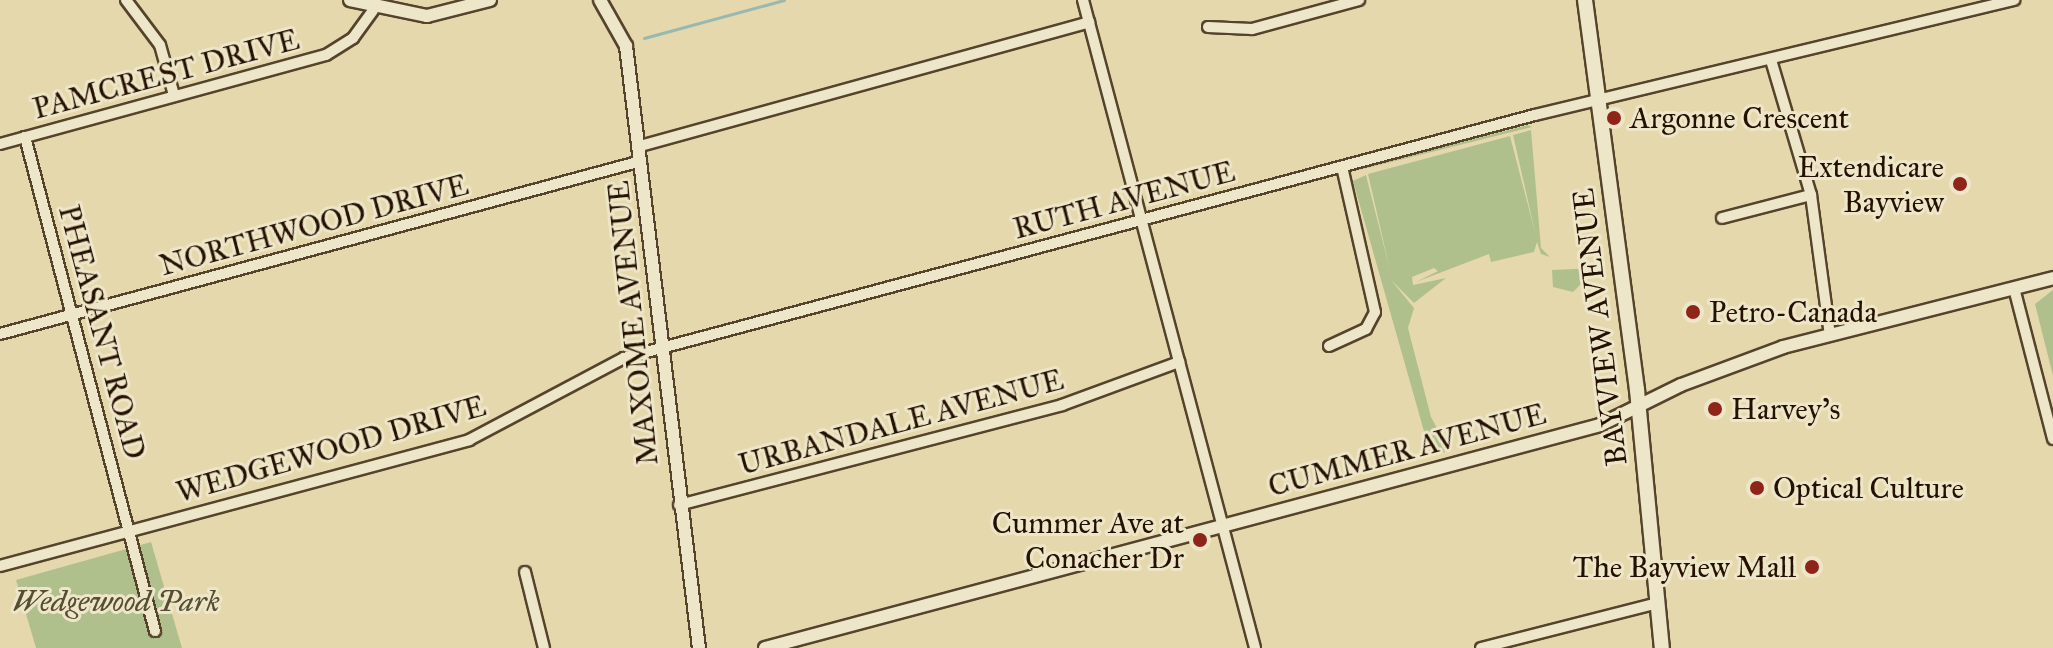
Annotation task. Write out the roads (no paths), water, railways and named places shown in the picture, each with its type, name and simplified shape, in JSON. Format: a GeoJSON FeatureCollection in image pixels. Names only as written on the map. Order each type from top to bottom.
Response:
{"type":"FeatureCollection","features":[{"type":"Feature","properties":{"kind":"main road","name":"BAYVIEW AVENUE"},"geometry":{"type":"LineString","coordinates":[[1585,0],[1638,408],[1662,648]]}},
{"type":"Feature","properties":{"kind":"street"},"geometry":{"type":"LineString","coordinates":[[126,0],[160,45],[174,95]]}},
{"type":"Feature","properties":{"kind":"street"},"geometry":{"type":"LineString","coordinates":[[350,0],[373,10],[427,16],[490,0]]}},
{"type":"Feature","properties":{"kind":"street","name":"MAXOME AVENUE"},"geometry":{"type":"LineString","coordinates":[[600,0],[626,46],[640,146],[679,505],[699,648]]}},
{"type":"Feature","properties":{"kind":"street"},"geometry":{"type":"LineString","coordinates":[[1083,0],[1255,648]]}},
{"type":"Feature","properties":{"kind":"street"},"geometry":{"type":"LineString","coordinates":[[1208,27],[1252,29],[1314,6],[1359,0]]}},
{"type":"Feature","properties":{"kind":"street"},"geometry":{"type":"LineString","coordinates":[[1598,103],[2014,0]]}},
{"type":"Feature","properties":{"kind":"street","name":"PAMCREST DRIVE"},"geometry":{"type":"LineString","coordinates":[[0,144],[326,55],[353,38],[373,10]]}},
{"type":"Feature","properties":{"kind":"street"},"geometry":{"type":"LineString","coordinates":[[640,146],[1089,22]]}},
{"type":"Feature","properties":{"kind":"street"},"geometry":{"type":"LineString","coordinates":[[1771,60],[1811,195],[1830,335]]}},
{"type":"Feature","properties":{"kind":"street","name":"RUTH AVENUE"},"geometry":{"type":"LineString","coordinates":[[663,347],[1342,167],[1598,103]]}},
{"type":"Feature","properties":{"kind":"street","name":"PHEASANT ROAD"},"geometry":{"type":"LineString","coordinates":[[25,137],[155,631]]}},
{"type":"Feature","properties":{"kind":"street","name":"NORTHWOOD DRIVE"},"geometry":{"type":"LineString","coordinates":[[0,334],[641,161]]}},
{"type":"Feature","properties":{"kind":"street"},"geometry":{"type":"LineString","coordinates":[[1329,346],[1366,329],[1375,312],[1342,167]]}},
{"type":"Feature","properties":{"kind":"street"},"geometry":{"type":"LineString","coordinates":[[1722,218],[1811,195]]}},
{"type":"Feature","properties":{"kind":"street","name":"CUMMER AVENUE"},"geometry":{"type":"LineString","coordinates":[[765,648],[1600,425],[1697,378],[1830,335],[2053,278]]}},
{"type":"Feature","properties":{"kind":"street"},"geometry":{"type":"LineString","coordinates":[[2014,288],[2053,439]]}},
{"type":"Feature","properties":{"kind":"street","name":"WEDGEWOOD DRIVE"},"geometry":{"type":"LineString","coordinates":[[0,566],[469,440],[602,366],[663,347]]}},
{"type":"Feature","properties":{"kind":"street","name":"URBANDALE AVENUE"},"geometry":{"type":"LineString","coordinates":[[679,505],[1062,405],[1179,362]]}},
{"type":"Feature","properties":{"kind":"street"},"geometry":{"type":"LineString","coordinates":[[525,572],[544,648]]}},
{"type":"Feature","properties":{"kind":"street"},"geometry":{"type":"LineString","coordinates":[[1481,648],[1657,603]]}},
{"type":"Feature","properties":{"kind":"waterway"},"geometry":{"type":"LineString","coordinates":[[644,38],[784,0]]}},
{"type":"Feature","properties":{"kind":"place","name":"Argonne Crescent"},"geometry":{"type":"Point","coordinates":[1614,118]}},
{"type":"Feature","properties":{"kind":"place","name":"Extendicare Bayview"},"geometry":{"type":"Point","coordinates":[1960,184]}},
{"type":"Feature","properties":{"kind":"place","name":"Petro-Canada"},"geometry":{"type":"Point","coordinates":[1693,312]}},
{"type":"Feature","properties":{"kind":"place","name":"Harvey's"},"geometry":{"type":"Point","coordinates":[1715,409]}},
{"type":"Feature","properties":{"kind":"place","name":"Optical Culture"},"geometry":{"type":"Point","coordinates":[1757,488]}},
{"type":"Feature","properties":{"kind":"place","name":"Cummer Ave at Conacher Dr"},"geometry":{"type":"Point","coordinates":[1200,540]}},
{"type":"Feature","properties":{"kind":"place","name":"The Bayview Mall"},"geometry":{"type":"Point","coordinates":[1812,567]}},
{"type":"Feature","properties":{"kind":"park label","name":"Wedgewood Park"},"geometry":{"type":"Point","coordinates":[116,601]}}]}
